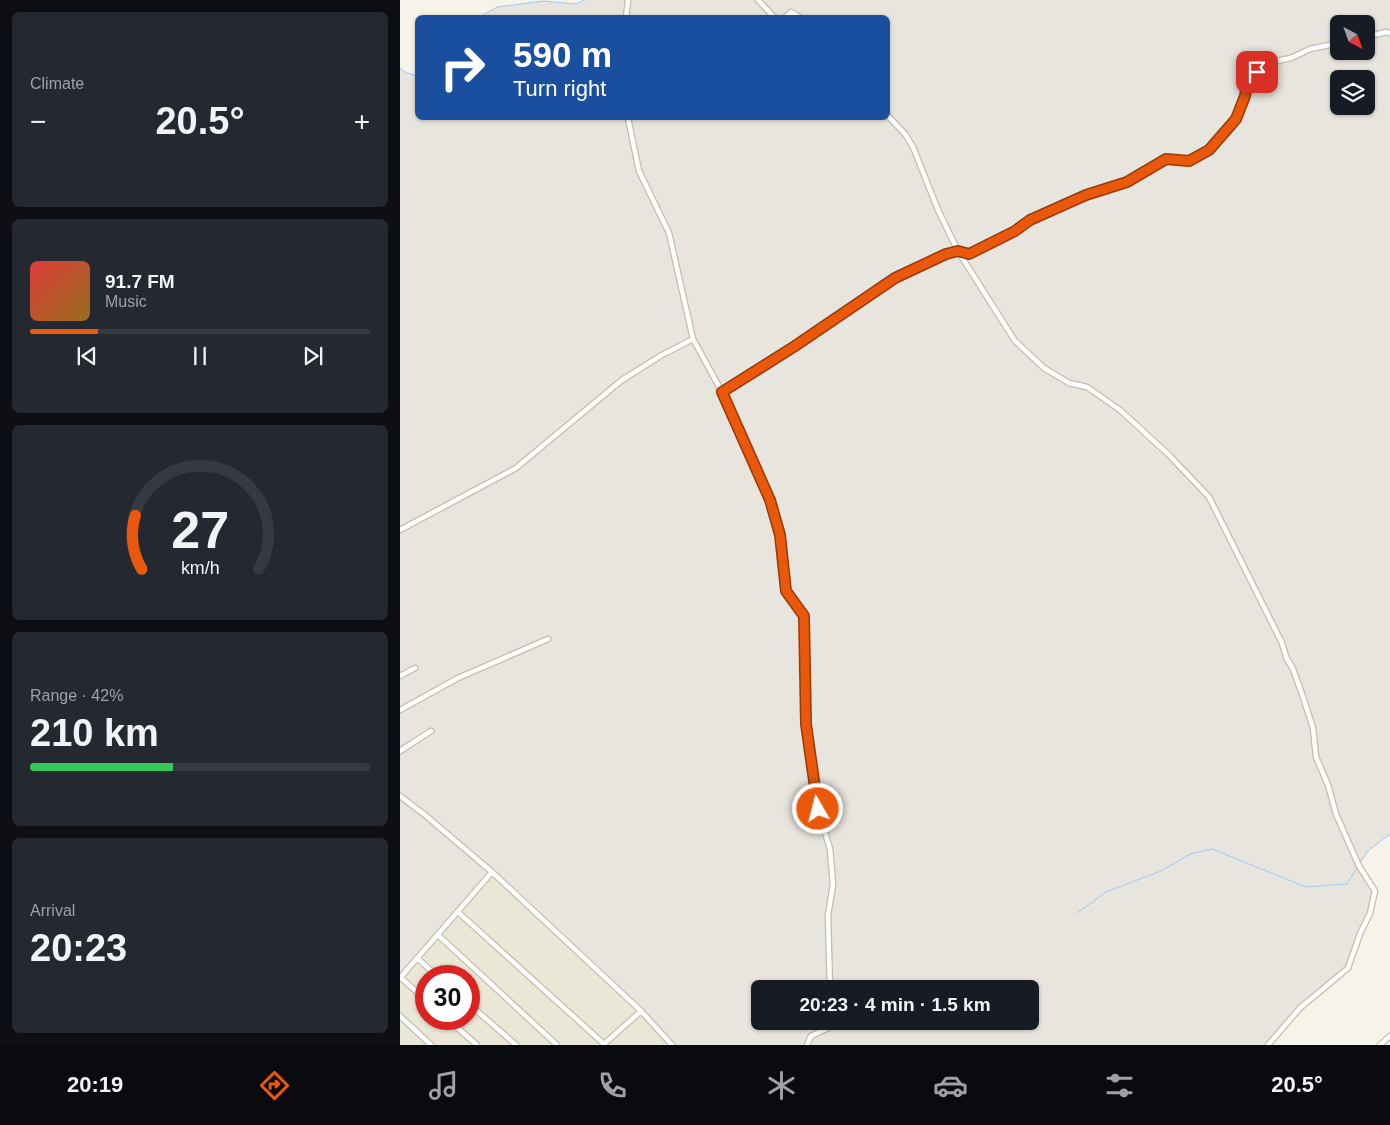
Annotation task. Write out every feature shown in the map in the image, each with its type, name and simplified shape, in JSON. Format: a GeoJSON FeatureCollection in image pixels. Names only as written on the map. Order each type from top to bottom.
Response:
{"type":"FeatureCollection","features":[{"type":"Feature","properties":{"kind":"street"},"geometry":{"type":"LineString","coordinates":[[626,15],[628,0]]}},
{"type":"Feature","properties":{"kind":"street"},"geometry":{"type":"LineString","coordinates":[[758,0],[772,15]]}},
{"type":"Feature","properties":{"kind":"street"},"geometry":{"type":"LineString","coordinates":[[1375,35],[1390,33]]}},
{"type":"Feature","properties":{"kind":"street"},"geometry":{"type":"LineString","coordinates":[[722,392],[795,346],[895,278],[946,254],[958,251],[969,254],[1015,231],[1030,220],[1086,195],[1127,182],[1166,159],[1189,161],[1202,154],[1209,150],[1236,119],[1245,96],[1247,84],[1267,63],[1291,58],[1310,49],[1330,45]]}},
{"type":"Feature","properties":{"kind":"street"},"geometry":{"type":"LineString","coordinates":[[890,118],[905,134],[913,147],[938,210],[958,251],[1015,341],[1044,368],[1070,383],[1087,387],[1120,410],[1168,454],[1209,497],[1282,642],[1313,728],[1316,758],[1328,785],[1336,814],[1358,866],[1375,891],[1370,913],[1348,968],[1300,1008],[1268,1045]]}},
{"type":"Feature","properties":{"kind":"street"},"geometry":{"type":"LineString","coordinates":[[628,120],[639,171],[669,234],[693,339],[722,392],[770,500],[780,535],[786,591],[804,616],[806,724],[818,809],[830,848],[833,884],[828,915],[830,980]]}},
{"type":"Feature","properties":{"kind":"street"},"geometry":{"type":"LineString","coordinates":[[400,530],[516,468],[622,380],[662,355],[693,339]]}},
{"type":"Feature","properties":{"kind":"street"},"geometry":{"type":"LineString","coordinates":[[400,710],[458,678],[548,639]]}},
{"type":"Feature","properties":{"kind":"street"},"geometry":{"type":"LineString","coordinates":[[400,676],[415,668]]}},
{"type":"Feature","properties":{"kind":"street"},"geometry":{"type":"LineString","coordinates":[[400,750],[431,731]]}},
{"type":"Feature","properties":{"kind":"street"},"geometry":{"type":"LineString","coordinates":[[400,796],[492,872],[641,1011],[672,1045]]}},
{"type":"Feature","properties":{"kind":"street"},"geometry":{"type":"LineString","coordinates":[[415,990],[400,977],[492,872]]}},
{"type":"Feature","properties":{"kind":"street"},"geometry":{"type":"LineString","coordinates":[[458,912],[604,1044],[641,1011]]}},
{"type":"Feature","properties":{"kind":"street"},"geometry":{"type":"LineString","coordinates":[[438,935],[557,1045]]}},
{"type":"Feature","properties":{"kind":"street"},"geometry":{"type":"LineString","coordinates":[[417,958],[425,965]]}},
{"type":"Feature","properties":{"kind":"street"},"geometry":{"type":"LineString","coordinates":[[480,1014],[516,1045]]}},
{"type":"Feature","properties":{"kind":"street"},"geometry":{"type":"LineString","coordinates":[[400,1016],[431,1045]]}},
{"type":"Feature","properties":{"kind":"street"},"geometry":{"type":"LineString","coordinates":[[460,1030],[477,1045]]}},
{"type":"Feature","properties":{"kind":"street"},"geometry":{"type":"LineString","coordinates":[[807,1045],[811,1036],[824,1030]]}},
{"type":"Feature","properties":{"kind":"street"},"geometry":{"type":"LineString","coordinates":[[1380,1045],[1390,1036]]}},
{"type":"Feature","properties":{"kind":"shaded area"},"geometry":{"type":"Polygon","coordinates":[[[585,0],[1390,0],[1390,834],[1368,851],[1359,866],[1375,891],[1372,905],[1348,968],[1318,992],[1268,1045],[659,1045],[665,1039],[641,1011],[490,870],[400,974],[400,68],[415,75],[415,120],[890,120],[890,15],[482,15],[497,7],[544,1],[575,4],[585,0]]]}},
{"type":"Feature","properties":{"kind":"shaded area"},"geometry":{"type":"Polygon","coordinates":[[[490,870],[641,1011],[666,1039],[659,1045],[400,1045],[400,974],[490,870]]]}},
{"type":"Feature","properties":{"kind":"waterway"},"geometry":{"type":"LineString","coordinates":[[483,15],[497,7],[544,1],[575,4],[585,0]]}},
{"type":"Feature","properties":{"kind":"waterway"},"geometry":{"type":"LineString","coordinates":[[400,68],[415,75]]}},
{"type":"Feature","properties":{"kind":"waterway"},"geometry":{"type":"LineString","coordinates":[[1360,863],[1368,851],[1390,834]]}},
{"type":"Feature","properties":{"kind":"waterway"},"geometry":{"type":"LineString","coordinates":[[1077,913],[1106,892],[1161,871],[1190,854],[1212,849],[1306,887],[1347,884],[1358,866]]}},
{"type":"Feature","properties":{"kind":"route"},"geometry":{"type":"LineString","coordinates":[[818,809],[806,724],[804,616],[786,591],[780,535],[770,500],[722,392],[795,346],[895,278],[946,254],[958,251],[969,254],[1015,231],[1030,220],[1086,195],[1127,182],[1166,159],[1189,161],[1209,150],[1236,119],[1245,96],[1247,84],[1257,72]]}}]}
